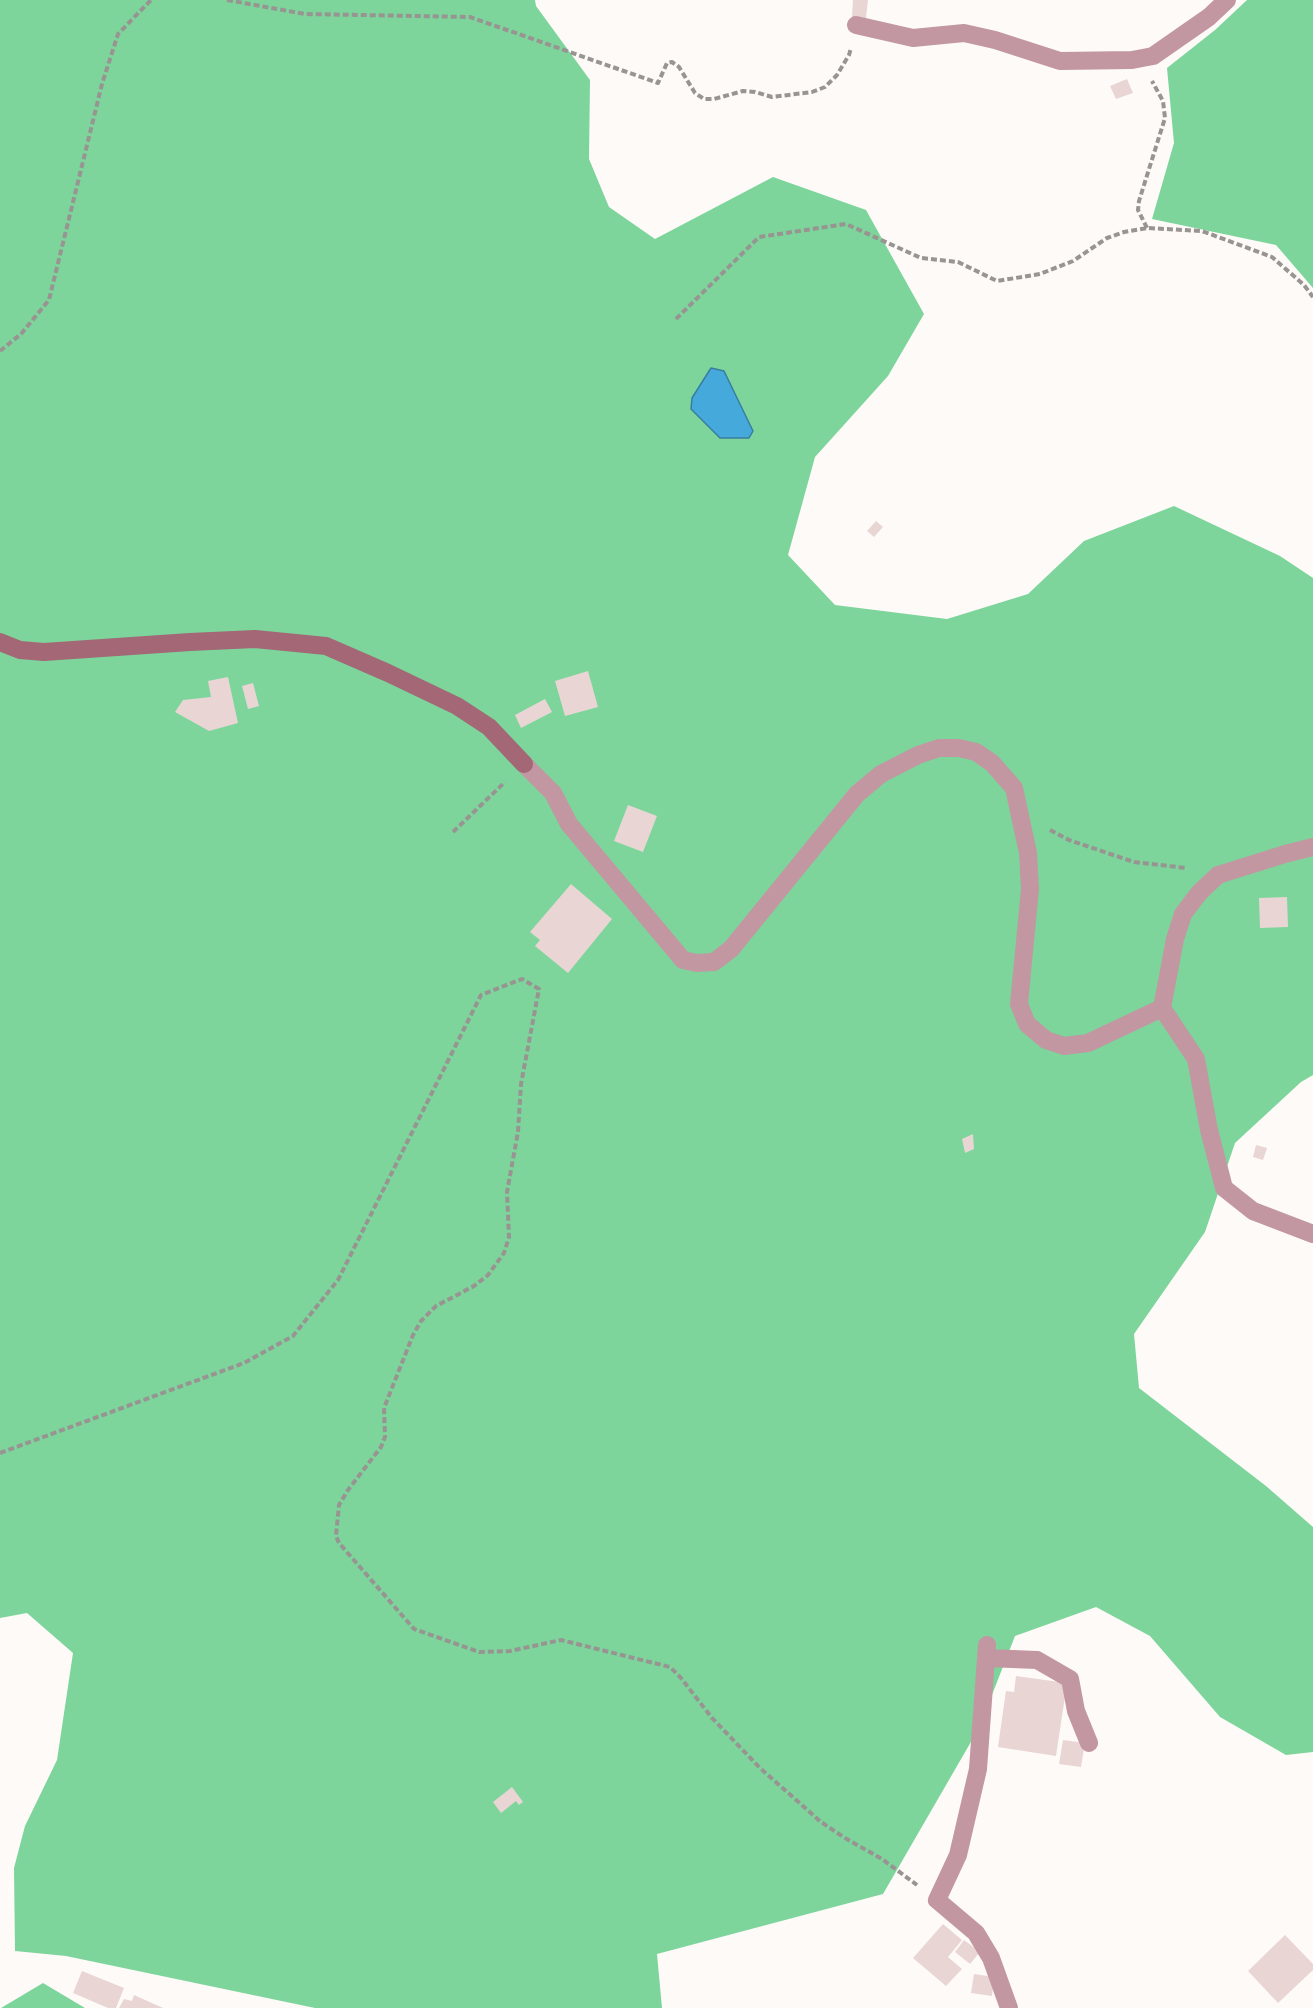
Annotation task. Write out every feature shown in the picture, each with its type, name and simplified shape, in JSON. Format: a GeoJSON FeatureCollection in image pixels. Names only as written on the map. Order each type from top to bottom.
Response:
{"type":"FeatureCollection","features":[{"type":"Feature","properties":{"kind":"street"},"geometry":{"type":"LineString","coordinates":[[856,25],[913,38],[964,33],[995,40],[1060,61],[1132,60],[1153,56],[1209,17],[1227,0]]}},
{"type":"Feature","properties":{"kind":"street"},"geometry":{"type":"LineString","coordinates":[[0,642],[20,650],[44,652],[255,639],[326,646],[457,706],[489,727],[553,793],[569,824],[683,960],[697,963],[714,962],[731,949],[857,794],[881,774],[918,755],[939,748],[959,748],[976,752],[992,763],[1014,788],[1021,813],[1028,853],[1030,889],[1019,1004],[1027,1024],[1046,1040],[1064,1046],[1088,1043],[1162,1008]]}},
{"type":"Feature","properties":{"kind":"street"},"geometry":{"type":"LineString","coordinates":[[1313,847],[1218,875],[1199,893],[1183,914],[1174,939],[1162,1008],[1196,1059],[1209,1130],[1224,1188],[1253,1211],[1313,1234]]}},
{"type":"Feature","properties":{"kind":"street"},"geometry":{"type":"LineString","coordinates":[[1009,2008],[992,1958],[976,1933],[937,1900],[958,1855],[978,1769],[987,1652],[1037,1660],[1070,1679],[1076,1711],[1089,1743]]}},
{"type":"Feature","properties":{"kind":"path"},"geometry":{"type":"LineString","coordinates":[[0,351],[21,334],[49,300],[102,84],[118,34],[151,0]]}},
{"type":"Feature","properties":{"kind":"path"},"geometry":{"type":"LineString","coordinates":[[227,0],[305,14],[470,17],[658,83],[667,63],[672,62],[679,67],[695,93],[704,99],[714,99],[743,91],[755,92],[772,98],[812,92],[825,87],[837,75],[849,55],[856,25]]}},
{"type":"Feature","properties":{"kind":"path"},"geometry":{"type":"LineString","coordinates":[[1132,60],[1152,80],[1163,101],[1165,118],[1139,201],[1138,210],[1147,228]]}},
{"type":"Feature","properties":{"kind":"path"},"geometry":{"type":"LineString","coordinates":[[676,319],[759,237],[846,224],[921,258],[958,262],[997,281],[1040,274],[1072,261],[1107,238],[1147,228],[1202,231],[1272,257],[1304,285],[1313,297]]}},
{"type":"Feature","properties":{"kind":"path"},"geometry":{"type":"LineString","coordinates":[[453,831],[524,764]]}},
{"type":"Feature","properties":{"kind":"path"},"geometry":{"type":"LineString","coordinates":[[1021,813],[1069,840],[1134,862],[1189,868]]}},
{"type":"Feature","properties":{"kind":"path"},"geometry":{"type":"LineString","coordinates":[[0,1453],[244,1363],[293,1336],[338,1280],[481,995],[522,979],[539,989],[521,1084],[518,1132],[507,1192],[509,1237],[504,1253],[488,1275],[474,1286],[436,1306],[421,1321],[412,1335],[384,1408],[385,1437],[381,1448],[339,1505],[336,1536],[339,1544],[414,1629],[479,1652],[510,1650],[561,1640],[670,1667],[712,1718],[760,1768],[812,1814],[845,1838],[882,1859],[937,1900]]}},
{"type":"Feature","properties":{"kind":"green space"},"geometry":{"type":"Polygon","coordinates":[[[0,0],[535,0],[536,6],[590,80],[589,159],[609,207],[655,239],[773,177],[866,210],[924,314],[888,376],[815,457],[788,555],[835,605],[947,619],[1028,594],[1084,541],[1174,506],[1280,556],[1313,578],[1313,1075],[1301,1082],[1235,1143],[1205,1232],[1134,1334],[1139,1388],[1266,1486],[1313,1527],[1313,1752],[1286,1755],[1220,1717],[1150,1636],[1096,1607],[1015,1636],[979,1728],[883,1894],[657,1954],[662,2008],[315,2008],[66,1956],[15,1951],[14,1868],[25,1826],[57,1760],[73,1653],[27,1613],[0,1618],[0,0]]]}},
{"type":"Feature","properties":{"kind":"green space"},"geometry":{"type":"Polygon","coordinates":[[[1247,0],[1313,0],[1313,288],[1276,245],[1152,219],[1174,143],[1167,68],[1215,30],[1247,0]]]}},
{"type":"Feature","properties":{"kind":"green space"},"geometry":{"type":"Polygon","coordinates":[[[43,1983],[85,2008],[1,2008],[43,1983]]]}},
{"type":"Feature","properties":{"kind":"water"},"geometry":{"type":"Polygon","coordinates":[[[711,368],[724,371],[753,431],[749,438],[720,438],[691,409],[692,398],[711,368]]]}},
{"type":"Feature","properties":{"kind":"building"},"geometry":{"type":"Polygon","coordinates":[[[853,0],[868,0],[866,18],[852,17],[853,0]]]}},
{"type":"Feature","properties":{"kind":"building"},"geometry":{"type":"Polygon","coordinates":[[[1127,79],[1133,93],[1116,99],[1110,86],[1127,79]]]}},
{"type":"Feature","properties":{"kind":"building"},"geometry":{"type":"Polygon","coordinates":[[[876,521],[883,527],[874,537],[867,531],[876,521]]]}},
{"type":"Feature","properties":{"kind":"building"},"geometry":{"type":"Polygon","coordinates":[[[588,671],[598,707],[565,716],[555,681],[588,671]]]}},
{"type":"Feature","properties":{"kind":"building"},"geometry":{"type":"Polygon","coordinates":[[[228,677],[238,723],[209,731],[175,712],[183,700],[211,697],[208,681],[228,677]]]}},
{"type":"Feature","properties":{"kind":"building"},"geometry":{"type":"Polygon","coordinates":[[[253,683],[259,706],[248,709],[242,686],[253,683]]]}},
{"type":"Feature","properties":{"kind":"building"},"geometry":{"type":"Polygon","coordinates":[[[545,699],[552,712],[521,728],[515,715],[545,699]]]}},
{"type":"Feature","properties":{"kind":"building"},"geometry":{"type":"Polygon","coordinates":[[[628,805],[657,816],[643,852],[614,841],[628,805]]]}},
{"type":"Feature","properties":{"kind":"building"},"geometry":{"type":"Polygon","coordinates":[[[571,884],[612,919],[568,973],[535,946],[540,940],[530,932],[571,884]]]}},
{"type":"Feature","properties":{"kind":"building"},"geometry":{"type":"Polygon","coordinates":[[[1287,897],[1288,927],[1260,928],[1259,898],[1287,897]]]}},
{"type":"Feature","properties":{"kind":"building"},"geometry":{"type":"Polygon","coordinates":[[[973,1134],[974,1149],[965,1153],[962,1139],[973,1134]]]}},
{"type":"Feature","properties":{"kind":"building"},"geometry":{"type":"Polygon","coordinates":[[[1256,1145],[1267,1148],[1263,1160],[1253,1157],[1256,1145]]]}},
{"type":"Feature","properties":{"kind":"building"},"geometry":{"type":"Polygon","coordinates":[[[1016,1676],[1067,1683],[1056,1756],[998,1747],[1006,1691],[1014,1692],[1016,1676]]]}},
{"type":"Feature","properties":{"kind":"building"},"geometry":{"type":"Polygon","coordinates":[[[1063,1740],[1085,1743],[1081,1767],[1059,1764],[1063,1740]]]}},
{"type":"Feature","properties":{"kind":"building"},"geometry":{"type":"Polygon","coordinates":[[[512,1787],[523,1802],[519,1805],[516,1801],[501,1813],[493,1802],[512,1787]]]}},
{"type":"Feature","properties":{"kind":"building"},"geometry":{"type":"Polygon","coordinates":[[[943,1924],[962,1940],[948,1957],[962,1969],[946,1986],[913,1958],[943,1924]]]}},
{"type":"Feature","properties":{"kind":"building"},"geometry":{"type":"Polygon","coordinates":[[[1285,1935],[1313,1964],[1313,1970],[1278,2003],[1248,1971],[1285,1935]]]}},
{"type":"Feature","properties":{"kind":"building"},"geometry":{"type":"Polygon","coordinates":[[[964,1940],[980,1952],[970,1964],[955,1952],[964,1940]]]}},
{"type":"Feature","properties":{"kind":"building"},"geometry":{"type":"Polygon","coordinates":[[[82,1971],[124,1988],[116,2008],[108,2008],[73,1993],[82,1971]]]}},
{"type":"Feature","properties":{"kind":"building"},"geometry":{"type":"Polygon","coordinates":[[[974,1974],[994,1977],[992,1996],[971,1993],[974,1974]]]}},
{"type":"Feature","properties":{"kind":"building"},"geometry":{"type":"Polygon","coordinates":[[[134,1995],[163,2008],[119,2008],[124,1999],[132,2001],[134,1995]]]}}]}
